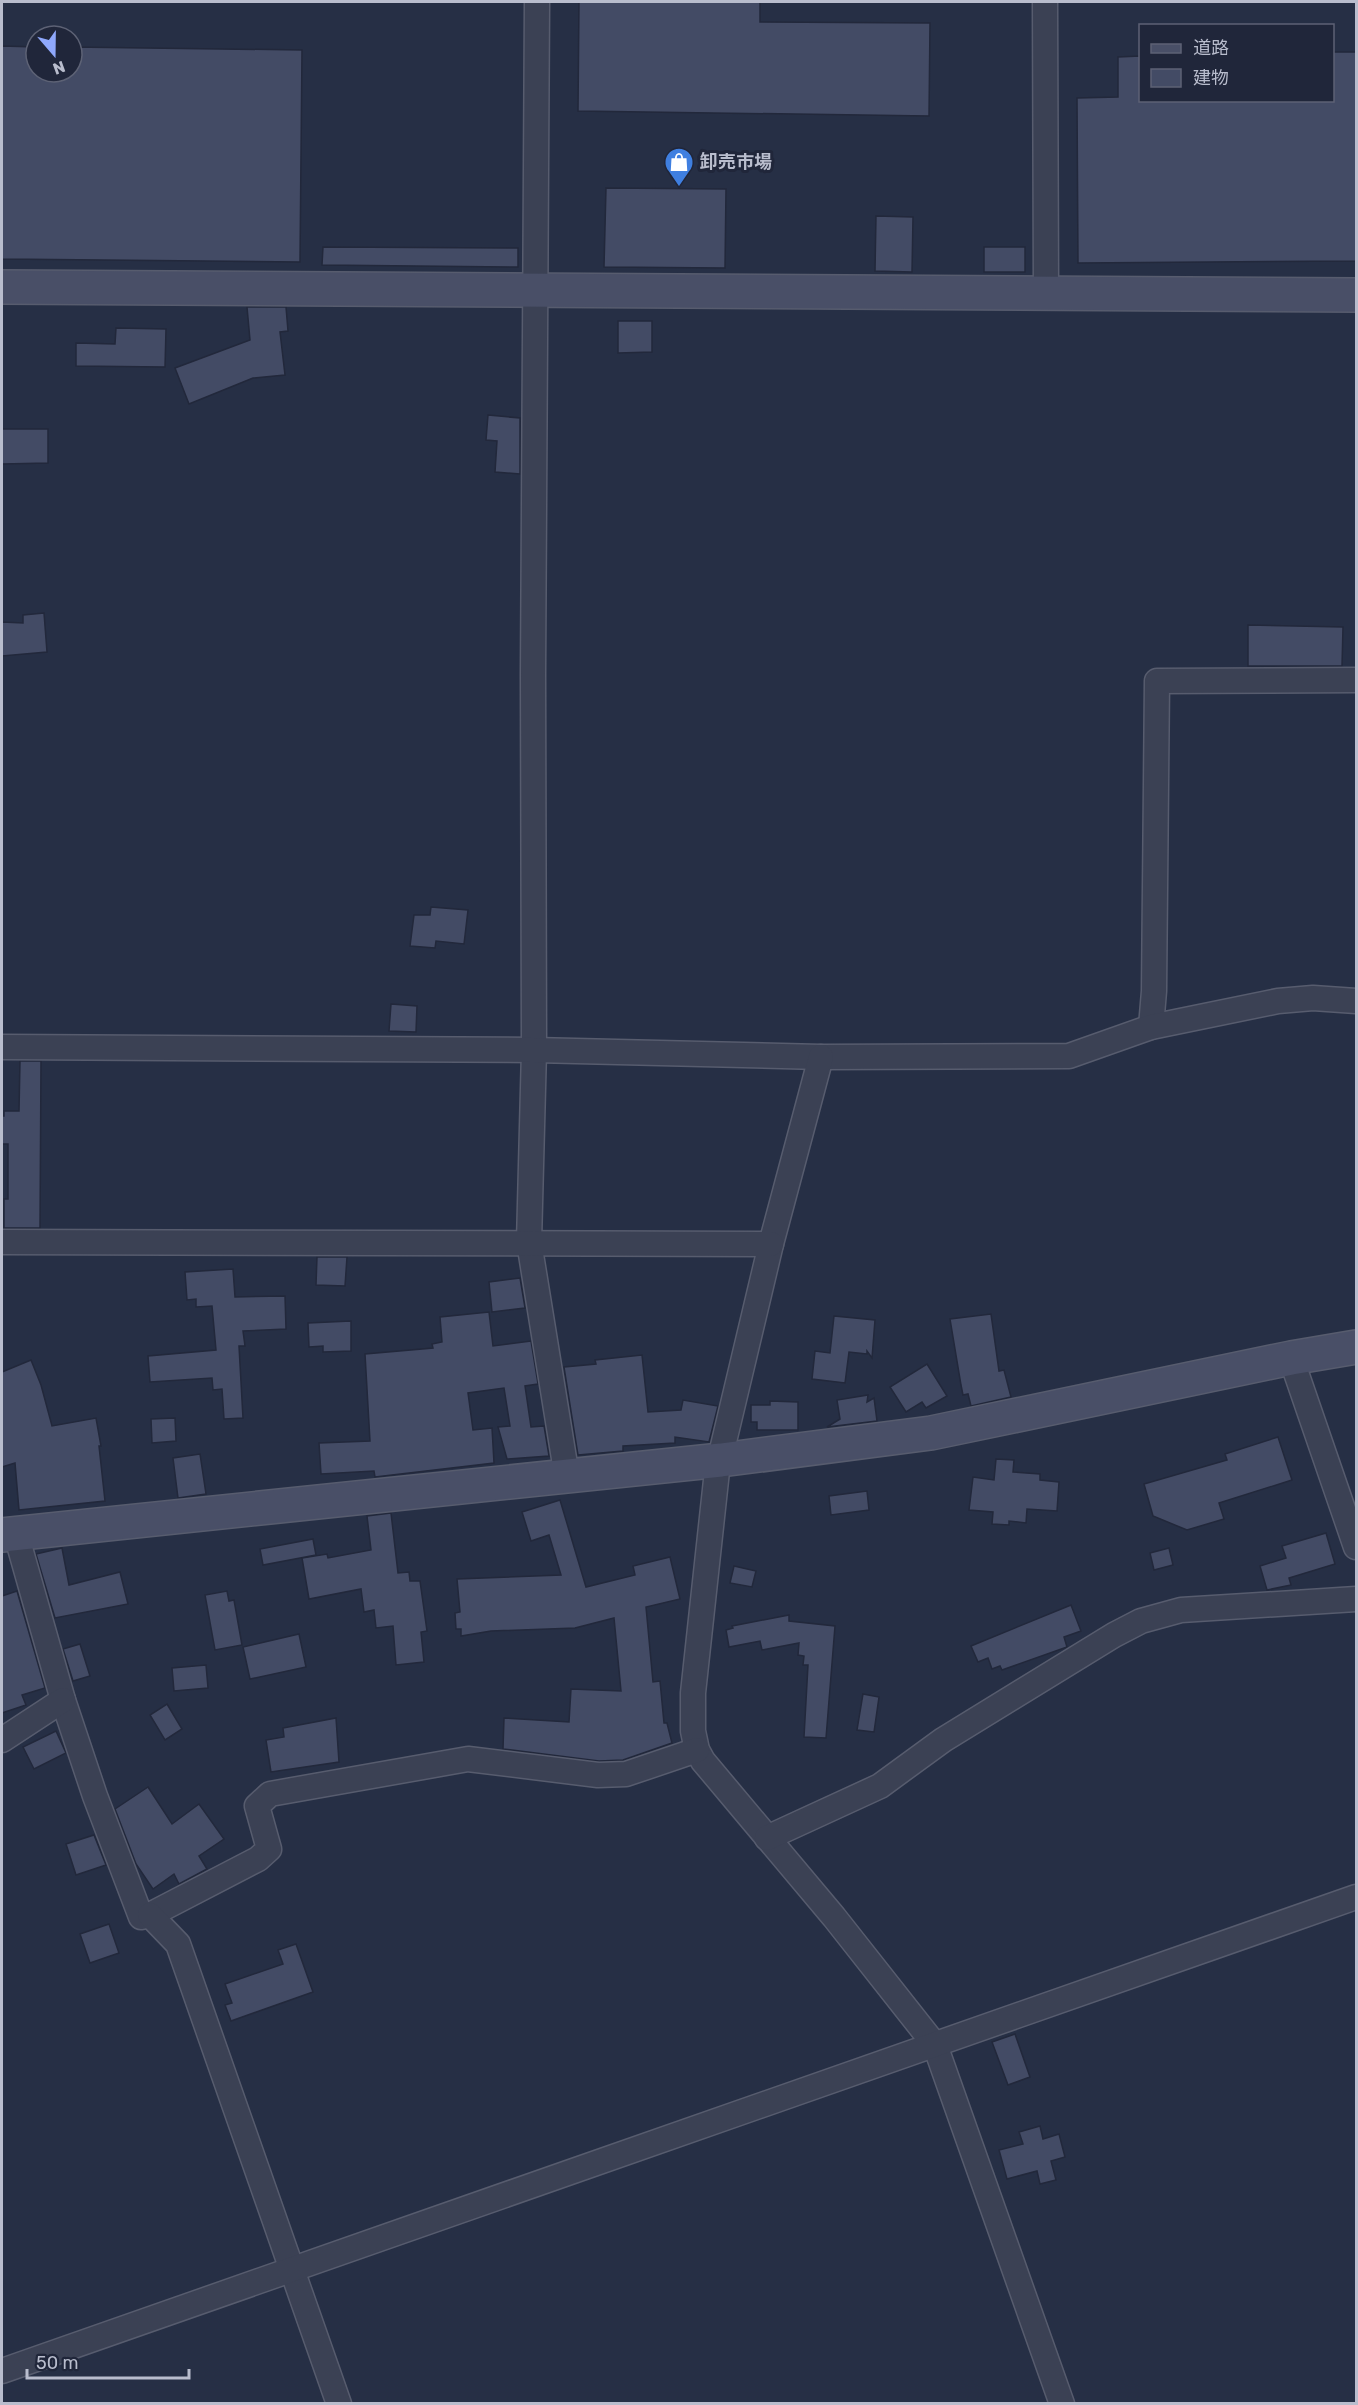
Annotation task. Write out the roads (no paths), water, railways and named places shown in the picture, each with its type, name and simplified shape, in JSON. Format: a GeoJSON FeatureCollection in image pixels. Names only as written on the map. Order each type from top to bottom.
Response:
{"type":"FeatureCollection","features":[{"type":"Feature","properties":{"kind":"street"},"geometry":{"type":"LineString","coordinates":[[537,2],[534,290],[534,1050],[529,1242],[567,1477]]}},
{"type":"Feature","properties":{"kind":"street"},"geometry":{"type":"LineString","coordinates":[[1045,2],[1047,293]]}},
{"type":"Feature","properties":{"kind":"street"},"geometry":{"type":"LineString","coordinates":[[2,286],[1356,296]]}},
{"type":"Feature","properties":{"kind":"street"},"geometry":{"type":"LineString","coordinates":[[1151,1027],[1154,991],[1157,681],[1356,680]]}},
{"type":"Feature","properties":{"kind":"street"},"geometry":{"type":"LineString","coordinates":[[2,1047],[534,1050],[821,1057],[1069,1056],[1151,1027],[1278,1001],[1313,998],[1356,1001]]}},
{"type":"Feature","properties":{"kind":"street"},"geometry":{"type":"LineString","coordinates":[[821,1057],[771,1244],[717,1471],[693,1693],[693,1731],[697,1750],[703,1761],[834,1917],[935,2045],[1062,2403]]}},
{"type":"Feature","properties":{"kind":"street"},"geometry":{"type":"LineString","coordinates":[[2,1242],[771,1244]]}},
{"type":"Feature","properties":{"kind":"street"},"geometry":{"type":"LineString","coordinates":[[697,1750],[626,1774],[598,1776],[468,1759],[270,1794],[257,1806],[269,1849],[258,1859],[150,1915],[141,1917],[95,1796],[9,1534],[567,1477],[931,1434],[1292,1358],[1356,1347]]}},
{"type":"Feature","properties":{"kind":"street"},"geometry":{"type":"LineString","coordinates":[[1292,1358],[1356,1547]]}},
{"type":"Feature","properties":{"kind":"street"},"geometry":{"type":"LineString","coordinates":[[767,1838],[880,1786],[943,1740],[1114,1635],[1141,1621],[1188,1608],[1356,1599]]}},
{"type":"Feature","properties":{"kind":"street"},"geometry":{"type":"LineString","coordinates":[[2,1740],[63,1700]]}},
{"type":"Feature","properties":{"kind":"street"},"geometry":{"type":"LineString","coordinates":[[2,2371],[1356,1897]]}},
{"type":"Feature","properties":{"kind":"street"},"geometry":{"type":"LineString","coordinates":[[150,1915],[178,1944],[339,2403]]}},
{"type":"Feature","properties":{"kind":"place","name":"卸売市場"},"geometry":{"type":"Point","coordinates":[679,188]}}]}
